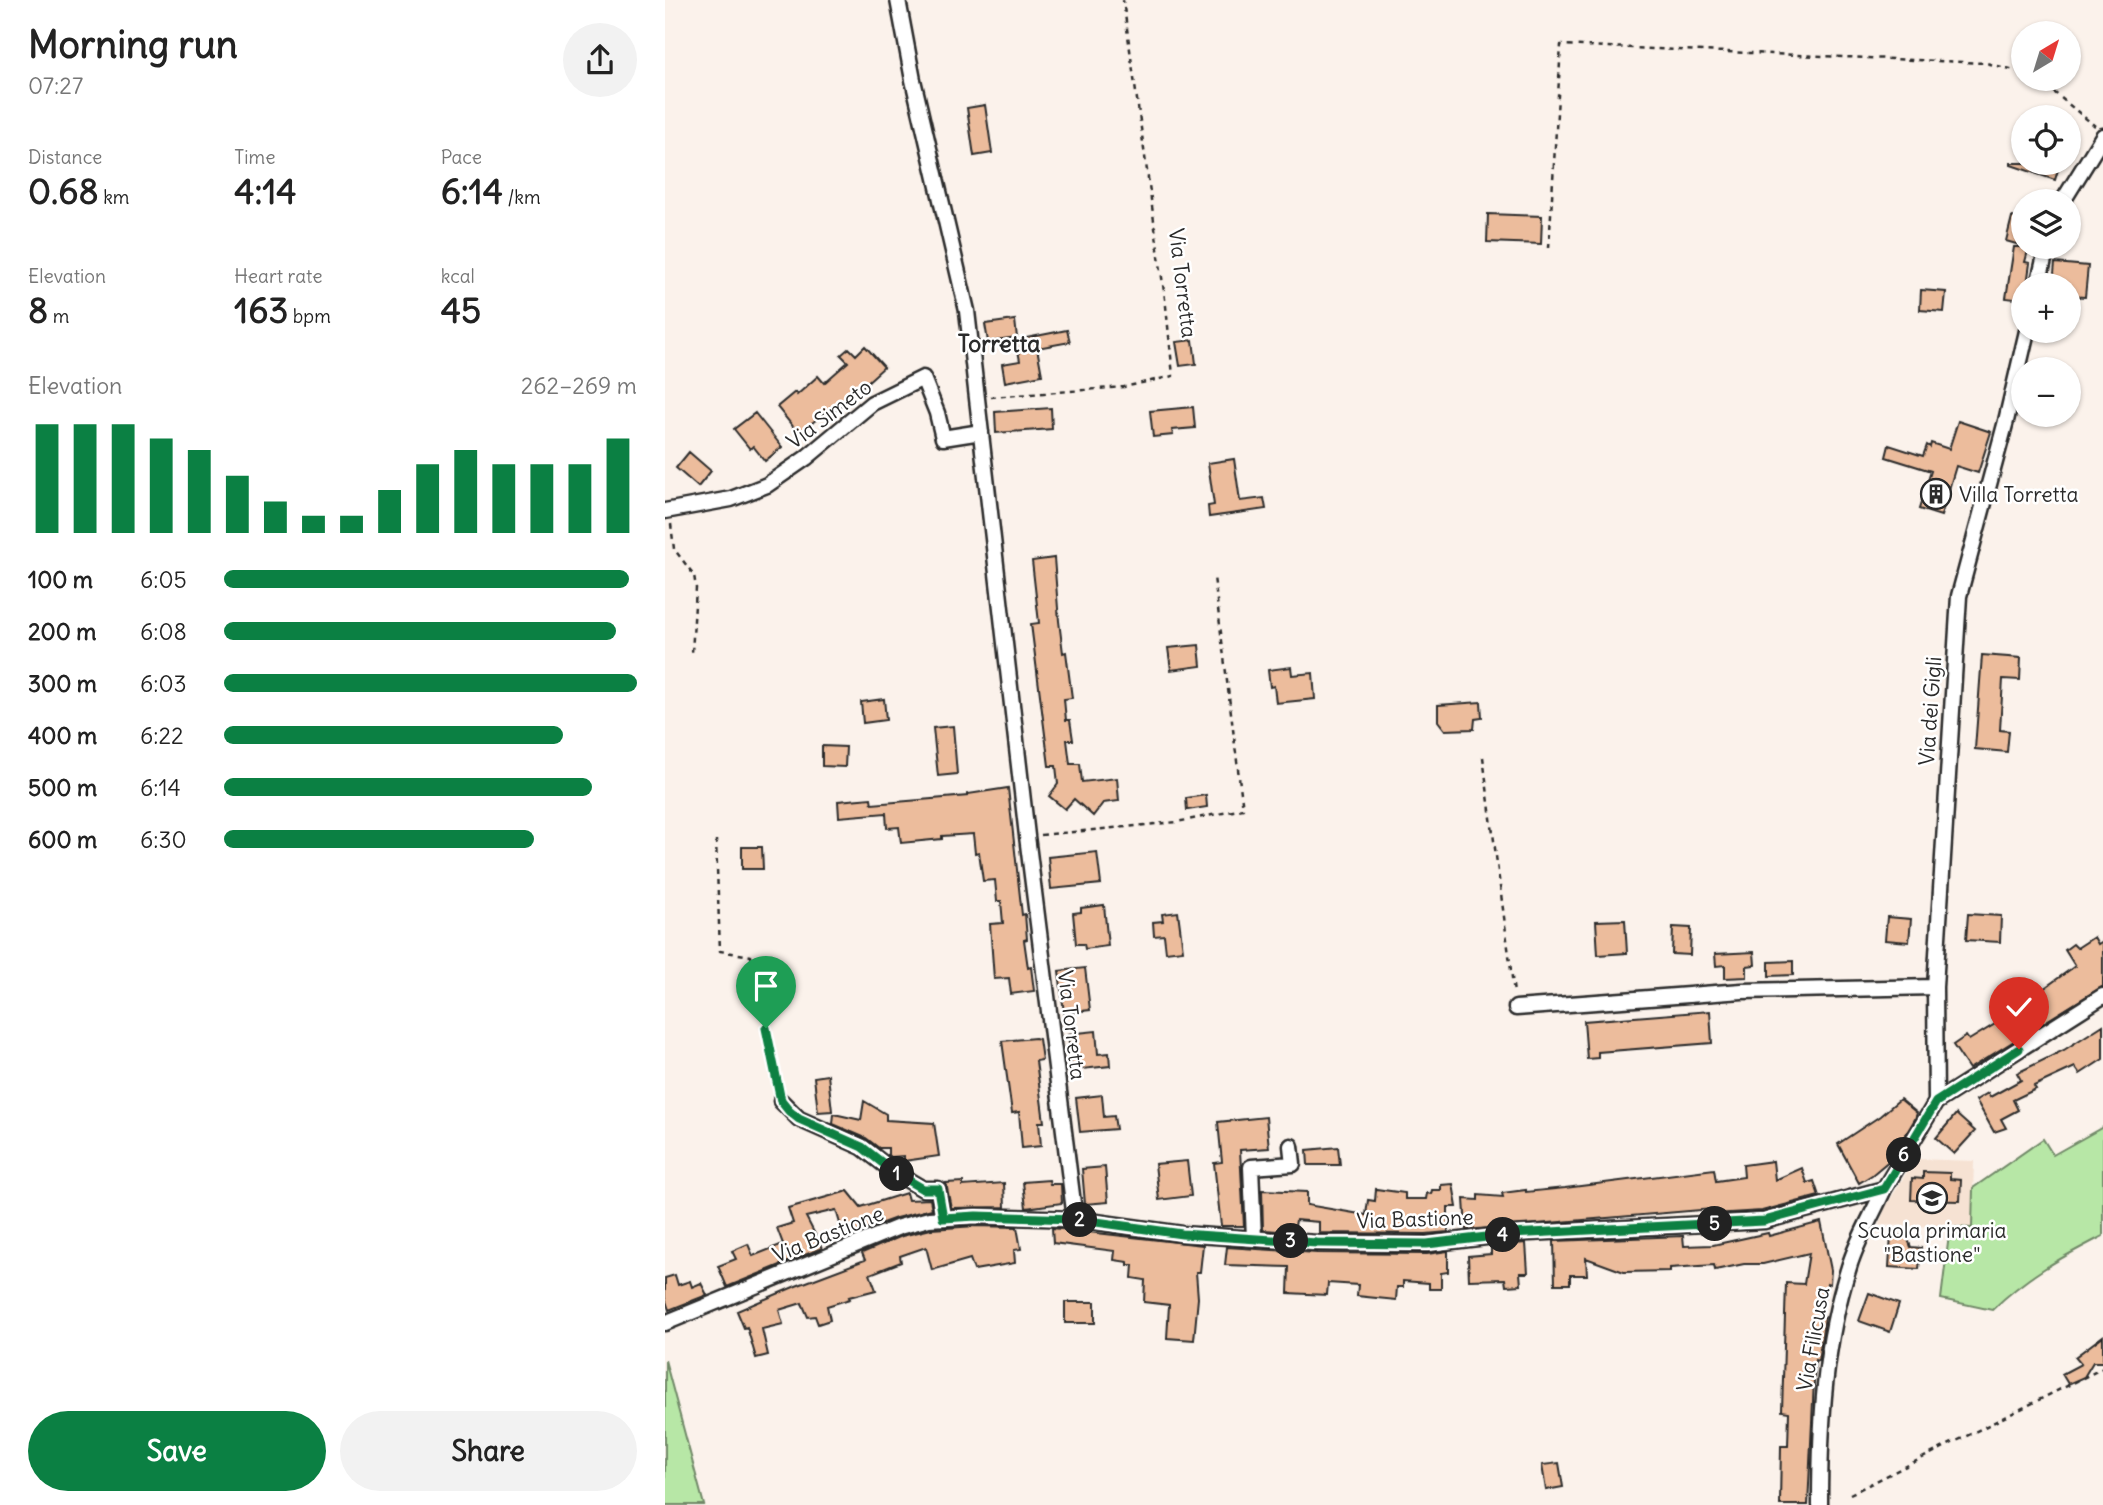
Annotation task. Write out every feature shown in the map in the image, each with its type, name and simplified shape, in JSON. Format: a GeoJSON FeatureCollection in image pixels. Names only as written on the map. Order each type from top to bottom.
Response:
{"type":"FeatureCollection","features":[{"type":"Feature","properties":{"kind":"street","name":"Via Torretta"},"geometry":{"type":"LineString","coordinates":[[898,0],[913,80],[967,311],[1027,836],[1075,1219]]}},
{"type":"Feature","properties":{"kind":"street"},"geometry":{"type":"LineString","coordinates":[[2070,189],[2103,134]]}},
{"type":"Feature","properties":{"kind":"street","name":"Via dei Gigli"},"geometry":{"type":"LineString","coordinates":[[1936,1102],[1935,986],[1959,596],[2024,343]]}},
{"type":"Feature","properties":{"kind":"street","name":"Via Simeto"},"geometry":{"type":"LineString","coordinates":[[668,510],[731,499],[767,485],[806,458],[872,403],[923,378],[937,413],[943,438],[981,432]]}},
{"type":"Feature","properties":{"kind":"street"},"geometry":{"type":"LineString","coordinates":[[1516,1008],[1742,991],[1935,986]]}},
{"type":"Feature","properties":{"kind":"street"},"geometry":{"type":"LineString","coordinates":[[1884,1189],[1936,1102],[2103,996]]}},
{"type":"Feature","properties":{"kind":"street"},"geometry":{"type":"LineString","coordinates":[[781,1101],[799,1119],[862,1147],[894,1172],[923,1189],[938,1189],[943,1218]]}},
{"type":"Feature","properties":{"kind":"street"},"geometry":{"type":"LineString","coordinates":[[1254,1238],[1251,1167],[1293,1164],[1291,1146]]}},
{"type":"Feature","properties":{"kind":"street","name":"Via Bastione"},"geometry":{"type":"LineString","coordinates":[[665,1323],[899,1227],[929,1219],[976,1216],[1075,1219],[1182,1234],[1317,1243],[1427,1244],[1512,1234],[1764,1221],[1884,1189]]}},
{"type":"Feature","properties":{"kind":"street","name":"Via Filicusa"},"geometry":{"type":"LineString","coordinates":[[1821,1505],[1823,1384],[1832,1327],[1850,1264],[1884,1189]]}},
{"type":"Feature","properties":{"kind":"path","name":"Via Torretta"},"geometry":{"type":"LineString","coordinates":[[977,398],[1124,387],[1173,376],[1164,292],[1123,0]]}},
{"type":"Feature","properties":{"kind":"path"},"geometry":{"type":"LineString","coordinates":[[1549,248],[1561,45],[1986,63],[2011,69]]}},
{"type":"Feature","properties":{"kind":"path"},"geometry":{"type":"LineString","coordinates":[[2052,91],[2103,134]]}},
{"type":"Feature","properties":{"kind":"path"},"geometry":{"type":"LineString","coordinates":[[668,510],[674,549],[694,575],[696,588],[692,653]]}},
{"type":"Feature","properties":{"kind":"path"},"geometry":{"type":"LineString","coordinates":[[1027,836],[1177,822],[1243,809],[1214,577]]}},
{"type":"Feature","properties":{"kind":"path"},"geometry":{"type":"LineString","coordinates":[[1483,757],[1516,1008]]}},
{"type":"Feature","properties":{"kind":"path"},"geometry":{"type":"LineString","coordinates":[[716,840],[720,951],[751,956],[781,1101]]}},
{"type":"Feature","properties":{"kind":"path"},"geometry":{"type":"LineString","coordinates":[[1850,1494],[2103,1368]]}},
{"type":"Feature","properties":{"kind":"shaded area","name":"Scuola primaria \"Bastione\""},"geometry":{"type":"Polygon","coordinates":[[[1915,1159],[1974,1161],[1972,1228],[1879,1225],[1885,1208],[1915,1159]]]}},
{"type":"Feature","properties":{"kind":"green space"},"geometry":{"type":"Polygon","coordinates":[[[2103,1127],[2103,1236],[2045,1268],[1992,1310],[1941,1299],[1950,1227],[1972,1228],[1973,1188],[2043,1139],[2053,1155],[2103,1127]]]}},
{"type":"Feature","properties":{"kind":"green space"},"geometry":{"type":"Polygon","coordinates":[[[665,1360],[704,1505],[665,1505],[665,1360]]]}},
{"type":"Feature","properties":{"kind":"building"},"geometry":{"type":"Polygon","coordinates":[[[985,105],[992,153],[974,156],[967,108],[985,105]]]}},
{"type":"Feature","properties":{"kind":"building"},"geometry":{"type":"Polygon","coordinates":[[[2040,175],[2056,175],[2055,180],[2040,175]]]}},
{"type":"Feature","properties":{"kind":"building"},"geometry":{"type":"Polygon","coordinates":[[[1488,214],[1542,216],[1541,244],[1487,242],[1488,214]]]}},
{"type":"Feature","properties":{"kind":"building"},"geometry":{"type":"Polygon","coordinates":[[[2011,221],[2011,242],[2006,241],[2011,221]]]}},
{"type":"Feature","properties":{"kind":"building"},"geometry":{"type":"Polygon","coordinates":[[[2012,259],[2026,259],[2025,262],[2030,263],[2029,273],[2011,273],[2011,299],[2006,298],[2012,259]]]}},
{"type":"Feature","properties":{"kind":"building"},"geometry":{"type":"Polygon","coordinates":[[[2055,263],[2088,266],[2085,297],[2081,297],[2081,273],[2054,273],[2055,263]]]}},
{"type":"Feature","properties":{"kind":"building"},"geometry":{"type":"Polygon","coordinates":[[[1921,290],[1946,292],[1944,312],[1920,310],[1921,290]]]}},
{"type":"Feature","properties":{"kind":"building"},"geometry":{"type":"Polygon","coordinates":[[[1015,320],[1017,338],[988,342],[985,324],[1015,320]]]}},
{"type":"Feature","properties":{"kind":"building"},"geometry":{"type":"Polygon","coordinates":[[[1067,330],[1070,342],[1037,348],[1042,375],[1005,382],[1002,364],[1020,361],[1016,340],[1067,330]]]}},
{"type":"Feature","properties":{"kind":"building"},"geometry":{"type":"Polygon","coordinates":[[[1193,340],[1196,364],[1180,366],[1176,342],[1193,340]]]}},
{"type":"Feature","properties":{"kind":"building"},"geometry":{"type":"Polygon","coordinates":[[[865,346],[884,367],[835,411],[831,407],[799,434],[777,407],[795,392],[797,395],[818,376],[824,383],[848,362],[841,355],[849,348],[856,355],[865,346]]]}},
{"type":"Feature","properties":{"kind":"building"},"geometry":{"type":"Polygon","coordinates":[[[1193,407],[1195,428],[1172,430],[1173,435],[1153,437],[1150,411],[1193,407]]]}},
{"type":"Feature","properties":{"kind":"building"},"geometry":{"type":"Polygon","coordinates":[[[1051,408],[1052,429],[996,433],[995,412],[1051,408]]]}},
{"type":"Feature","properties":{"kind":"building"},"geometry":{"type":"Polygon","coordinates":[[[755,413],[782,447],[765,461],[753,446],[750,449],[734,429],[755,413]]]}},
{"type":"Feature","properties":{"kind":"building"},"geometry":{"type":"Polygon","coordinates":[[[1958,421],[1991,432],[1978,473],[1956,466],[1941,516],[1919,509],[1931,471],[1886,457],[1889,445],[1923,456],[1927,445],[1930,447],[1931,443],[1949,449],[1958,421]]]}},
{"type":"Feature","properties":{"kind":"building"},"geometry":{"type":"Polygon","coordinates":[[[689,452],[711,471],[698,487],[676,468],[689,452]]]}},
{"type":"Feature","properties":{"kind":"building"},"geometry":{"type":"Polygon","coordinates":[[[1234,459],[1240,501],[1264,498],[1266,509],[1209,517],[1208,506],[1214,505],[1208,463],[1234,459]]]}},
{"type":"Feature","properties":{"kind":"building"},"geometry":{"type":"Polygon","coordinates":[[[1054,558],[1063,653],[1066,652],[1072,698],[1064,699],[1066,720],[1070,720],[1073,740],[1067,740],[1070,764],[1080,764],[1082,782],[1117,778],[1119,801],[1103,803],[1093,816],[1074,799],[1065,809],[1049,796],[1058,784],[1056,766],[1049,766],[1031,624],[1039,623],[1032,561],[1054,558]]]}},
{"type":"Feature","properties":{"kind":"building"},"geometry":{"type":"Polygon","coordinates":[[[1199,645],[1201,666],[1171,670],[1168,648],[1199,645]]]}},
{"type":"Feature","properties":{"kind":"building"},"geometry":{"type":"Polygon","coordinates":[[[1982,655],[2021,658],[2020,680],[2003,679],[2000,730],[2009,731],[2007,752],[1975,749],[1982,655]]]}},
{"type":"Feature","properties":{"kind":"building"},"geometry":{"type":"Polygon","coordinates":[[[1291,667],[1292,675],[1313,673],[1315,699],[1276,703],[1268,670],[1291,667]]]}},
{"type":"Feature","properties":{"kind":"building"},"geometry":{"type":"Polygon","coordinates":[[[884,699],[886,720],[863,723],[861,702],[884,699]]]}},
{"type":"Feature","properties":{"kind":"building"},"geometry":{"type":"Polygon","coordinates":[[[1481,702],[1482,718],[1475,719],[1474,729],[1445,730],[1438,721],[1438,705],[1481,702]]]}},
{"type":"Feature","properties":{"kind":"building"},"geometry":{"type":"Polygon","coordinates":[[[953,726],[957,774],[938,776],[933,728],[953,726]]]}},
{"type":"Feature","properties":{"kind":"building"},"geometry":{"type":"Polygon","coordinates":[[[822,746],[846,747],[845,767],[822,766],[822,746]]]}},
{"type":"Feature","properties":{"kind":"building"},"geometry":{"type":"Polygon","coordinates":[[[1008,788],[1022,915],[1025,914],[1027,939],[1024,940],[1034,991],[1011,994],[1009,978],[994,979],[990,924],[1003,923],[1001,901],[997,901],[995,880],[983,881],[979,852],[975,853],[973,834],[901,843],[899,827],[887,828],[886,813],[839,817],[838,801],[871,798],[872,804],[968,796],[1008,788]]]}},
{"type":"Feature","properties":{"kind":"building"},"geometry":{"type":"Polygon","coordinates":[[[1206,795],[1207,807],[1187,810],[1186,798],[1206,795]]]}},
{"type":"Feature","properties":{"kind":"building"},"geometry":{"type":"Polygon","coordinates":[[[742,847],[762,847],[763,869],[742,869],[742,847]]]}},
{"type":"Feature","properties":{"kind":"building"},"geometry":{"type":"Polygon","coordinates":[[[1097,852],[1101,884],[1051,889],[1048,857],[1097,852]]]}},
{"type":"Feature","properties":{"kind":"building"},"geometry":{"type":"Polygon","coordinates":[[[1104,905],[1108,946],[1085,949],[1084,944],[1076,944],[1073,913],[1081,912],[1081,908],[1104,905]]]}},
{"type":"Feature","properties":{"kind":"building"},"geometry":{"type":"Polygon","coordinates":[[[1178,912],[1183,950],[1166,952],[1164,935],[1154,936],[1153,922],[1163,921],[1162,914],[1178,912]]]}},
{"type":"Feature","properties":{"kind":"building"},"geometry":{"type":"Polygon","coordinates":[[[1968,914],[2001,916],[2000,942],[1966,940],[1968,914]]]}},
{"type":"Feature","properties":{"kind":"building"},"geometry":{"type":"Polygon","coordinates":[[[1887,917],[1911,919],[1909,942],[1885,940],[1887,917]]]}},
{"type":"Feature","properties":{"kind":"building"},"geometry":{"type":"Polygon","coordinates":[[[1625,920],[1627,953],[1598,955],[1596,921],[1625,920]]]}},
{"type":"Feature","properties":{"kind":"building"},"geometry":{"type":"Polygon","coordinates":[[[1673,927],[1691,928],[1690,955],[1672,954],[1673,927]]]}},
{"type":"Feature","properties":{"kind":"building"},"geometry":{"type":"Polygon","coordinates":[[[2094,937],[2098,944],[2103,941],[2103,986],[1969,1069],[1953,1045],[1966,1036],[1969,1040],[2031,1002],[2026,994],[2041,986],[2043,989],[2075,966],[2065,950],[2073,944],[2077,948],[2094,937]]]}},
{"type":"Feature","properties":{"kind":"building"},"geometry":{"type":"Polygon","coordinates":[[[1754,952],[1755,965],[1747,966],[1747,977],[1725,978],[1725,965],[1716,966],[1715,954],[1754,952]]]}},
{"type":"Feature","properties":{"kind":"building"},"geometry":{"type":"Polygon","coordinates":[[[1793,961],[1793,975],[1769,976],[1769,962],[1793,961]]]}},
{"type":"Feature","properties":{"kind":"building"},"geometry":{"type":"Polygon","coordinates":[[[1085,968],[1090,1010],[1064,1013],[1059,971],[1085,968]]]}},
{"type":"Feature","properties":{"kind":"building"},"geometry":{"type":"Polygon","coordinates":[[[1710,1011],[1712,1043],[1598,1052],[1598,1058],[1587,1059],[1584,1021],[1710,1011]]]}},
{"type":"Feature","properties":{"kind":"building"},"geometry":{"type":"Polygon","coordinates":[[[2103,1025],[2103,1059],[2080,1074],[2075,1067],[2034,1086],[2036,1089],[2013,1100],[2018,1110],[2001,1119],[2006,1128],[1994,1132],[1976,1100],[1988,1093],[1990,1097],[2021,1080],[2017,1073],[2064,1050],[2103,1025]]]}},
{"type":"Feature","properties":{"kind":"building"},"geometry":{"type":"Polygon","coordinates":[[[1096,1031],[1098,1054],[1109,1053],[1110,1066],[1072,1070],[1068,1034],[1096,1031]]]}},
{"type":"Feature","properties":{"kind":"building"},"geometry":{"type":"Polygon","coordinates":[[[1039,1039],[1042,1060],[1036,1061],[1044,1122],[1039,1122],[1041,1146],[1022,1148],[1019,1112],[1012,1113],[1002,1041],[1039,1039]]]}},
{"type":"Feature","properties":{"kind":"building"},"geometry":{"type":"Polygon","coordinates":[[[828,1075],[832,1111],[818,1112],[814,1077],[828,1075]]]}},
{"type":"Feature","properties":{"kind":"building"},"geometry":{"type":"Polygon","coordinates":[[[1102,1095],[1104,1117],[1114,1116],[1116,1129],[1080,1132],[1076,1098],[1102,1095]]]}},
{"type":"Feature","properties":{"kind":"building"},"geometry":{"type":"Polygon","coordinates":[[[1900,1099],[1917,1113],[1915,1119],[1891,1159],[1859,1183],[1838,1144],[1900,1099]]]}},
{"type":"Feature","properties":{"kind":"building"},"geometry":{"type":"Polygon","coordinates":[[[864,1101],[886,1114],[886,1120],[934,1123],[939,1156],[904,1161],[904,1156],[890,1157],[888,1148],[879,1148],[866,1138],[833,1124],[834,1114],[861,1120],[864,1101]]]}},
{"type":"Feature","properties":{"kind":"building"},"geometry":{"type":"Polygon","coordinates":[[[1956,1114],[1975,1131],[1954,1154],[1936,1138],[1956,1114]]]}},
{"type":"Feature","properties":{"kind":"building"},"geometry":{"type":"Polygon","coordinates":[[[1266,1117],[1269,1148],[1240,1150],[1244,1226],[1221,1226],[1214,1163],[1222,1162],[1218,1122],[1266,1117]]]}},
{"type":"Feature","properties":{"kind":"building"},"geometry":{"type":"Polygon","coordinates":[[[1338,1147],[1340,1165],[1308,1165],[1307,1150],[1338,1147]]]}},
{"type":"Feature","properties":{"kind":"building"},"geometry":{"type":"Polygon","coordinates":[[[1187,1161],[1191,1196],[1159,1200],[1155,1164],[1187,1161]]]}},
{"type":"Feature","properties":{"kind":"building"},"geometry":{"type":"Polygon","coordinates":[[[1773,1161],[1775,1180],[1802,1168],[1807,1183],[1814,1181],[1819,1196],[1762,1211],[1713,1214],[1712,1209],[1466,1230],[1464,1199],[1478,1200],[1478,1195],[1503,1197],[1502,1193],[1565,1188],[1714,1169],[1716,1181],[1744,1177],[1743,1165],[1773,1161]]]}},
{"type":"Feature","properties":{"kind":"building"},"geometry":{"type":"Polygon","coordinates":[[[1105,1167],[1108,1202],[1085,1204],[1082,1169],[1105,1167]]]}},
{"type":"Feature","properties":{"kind":"building"},"geometry":{"type":"Polygon","coordinates":[[[1923,1172],[1950,1173],[1950,1179],[1961,1180],[1960,1201],[1911,1200],[1912,1178],[1923,1179],[1923,1172]]]}},
{"type":"Feature","properties":{"kind":"building"},"geometry":{"type":"Polygon","coordinates":[[[1049,1180],[1050,1184],[1061,1184],[1062,1203],[1026,1208],[1023,1182],[1049,1180]]]}},
{"type":"Feature","properties":{"kind":"building"},"geometry":{"type":"Polygon","coordinates":[[[963,1182],[963,1186],[1004,1183],[1005,1207],[951,1208],[946,1183],[963,1182]]]}},
{"type":"Feature","properties":{"kind":"building"},"geometry":{"type":"Polygon","coordinates":[[[1453,1184],[1457,1207],[1448,1207],[1448,1232],[1319,1233],[1319,1222],[1296,1220],[1294,1232],[1263,1230],[1262,1190],[1307,1192],[1307,1205],[1366,1215],[1368,1200],[1375,1201],[1376,1189],[1405,1193],[1405,1199],[1426,1199],[1427,1193],[1441,1190],[1441,1185],[1453,1184]]]}},
{"type":"Feature","properties":{"kind":"building"},"geometry":{"type":"Polygon","coordinates":[[[848,1191],[861,1207],[906,1193],[908,1200],[930,1199],[932,1209],[896,1218],[844,1237],[836,1210],[806,1217],[822,1248],[727,1287],[718,1266],[736,1259],[732,1251],[748,1244],[753,1256],[783,1244],[777,1228],[793,1223],[788,1208],[848,1191]]]}},
{"type":"Feature","properties":{"kind":"building"},"geometry":{"type":"Polygon","coordinates":[[[1821,1222],[1831,1270],[1830,1284],[1827,1283],[1824,1294],[1821,1316],[1825,1317],[1818,1361],[1815,1360],[1808,1505],[1780,1505],[1781,1446],[1788,1446],[1789,1412],[1782,1411],[1786,1283],[1804,1284],[1809,1253],[1763,1264],[1744,1264],[1715,1270],[1714,1265],[1670,1268],[1670,1271],[1624,1272],[1586,1258],[1587,1275],[1570,1275],[1570,1284],[1555,1284],[1554,1241],[1683,1236],[1684,1246],[1713,1245],[1768,1233],[1769,1236],[1821,1222]]]}},
{"type":"Feature","properties":{"kind":"building"},"geometry":{"type":"Polygon","coordinates":[[[1017,1227],[1021,1249],[1014,1250],[1015,1263],[974,1270],[970,1259],[932,1270],[926,1247],[900,1256],[901,1262],[870,1274],[876,1290],[827,1306],[830,1320],[818,1324],[815,1316],[808,1317],[802,1303],[779,1310],[783,1324],[762,1329],[768,1355],[756,1358],[747,1327],[744,1328],[737,1311],[865,1260],[862,1253],[902,1236],[931,1229],[1017,1227]]]}},
{"type":"Feature","properties":{"kind":"building"},"geometry":{"type":"Polygon","coordinates":[[[1052,1228],[1203,1245],[1200,1272],[1196,1272],[1198,1298],[1194,1340],[1167,1338],[1169,1305],[1144,1302],[1145,1280],[1132,1278],[1133,1265],[1114,1260],[1115,1251],[1053,1243],[1052,1228]]]}},
{"type":"Feature","properties":{"kind":"building"},"geometry":{"type":"Polygon","coordinates":[[[1891,1235],[1907,1237],[1911,1247],[1921,1248],[1919,1269],[1889,1267],[1891,1235]]]}},
{"type":"Feature","properties":{"kind":"building"},"geometry":{"type":"Polygon","coordinates":[[[1526,1243],[1528,1273],[1520,1273],[1521,1285],[1506,1286],[1505,1279],[1469,1280],[1468,1256],[1491,1254],[1491,1246],[1526,1243]]]}},
{"type":"Feature","properties":{"kind":"building"},"geometry":{"type":"Polygon","coordinates":[[[1227,1247],[1317,1253],[1427,1254],[1448,1251],[1448,1272],[1441,1273],[1441,1289],[1429,1289],[1429,1283],[1403,1281],[1403,1287],[1397,1287],[1396,1300],[1357,1296],[1358,1285],[1328,1283],[1327,1295],[1288,1293],[1289,1267],[1225,1265],[1227,1247]]]}},
{"type":"Feature","properties":{"kind":"building"},"geometry":{"type":"Polygon","coordinates":[[[675,1275],[678,1285],[690,1281],[692,1287],[701,1283],[707,1295],[669,1310],[665,1298],[665,1278],[675,1275]]]}},
{"type":"Feature","properties":{"kind":"building"},"geometry":{"type":"Polygon","coordinates":[[[1869,1293],[1899,1304],[1890,1332],[1859,1321],[1869,1293]]]}},
{"type":"Feature","properties":{"kind":"building"},"geometry":{"type":"Polygon","coordinates":[[[1065,1302],[1095,1302],[1095,1323],[1065,1323],[1065,1302]]]}},
{"type":"Feature","properties":{"kind":"building"},"geometry":{"type":"Polygon","coordinates":[[[2103,1336],[2103,1362],[2093,1362],[2084,1377],[2068,1384],[2062,1374],[2081,1364],[2075,1357],[2103,1336]]]}},
{"type":"Feature","properties":{"kind":"building"},"geometry":{"type":"Polygon","coordinates":[[[1559,1463],[1563,1487],[1546,1490],[1542,1465],[1559,1463]]]}},
{"type":"Feature","properties":{"kind":"place","name":"Villa Torretta"},"geometry":{"type":"Point","coordinates":[1936,494]}},
{"type":"Feature","properties":{"kind":"place","name":"Scuola primaria \"Bastione\""},"geometry":{"type":"Point","coordinates":[1932,1198]}},
{"type":"Feature","properties":{"kind":"district","name":"Torretta"},"geometry":{"type":"Point","coordinates":[999,343]}},
{"type":"Feature","properties":{"kind":"route"},"geometry":{"type":"LineString","coordinates":[[766,1028],[781,1101],[789,1111],[799,1119],[862,1147],[894,1172],[923,1189],[938,1189],[943,1218],[976,1216],[1075,1219],[1182,1234],[1317,1243],[1427,1244],[1512,1234],[1764,1221],[1819,1208],[1884,1189],[1936,1102],[2019,1049]]}}]}
